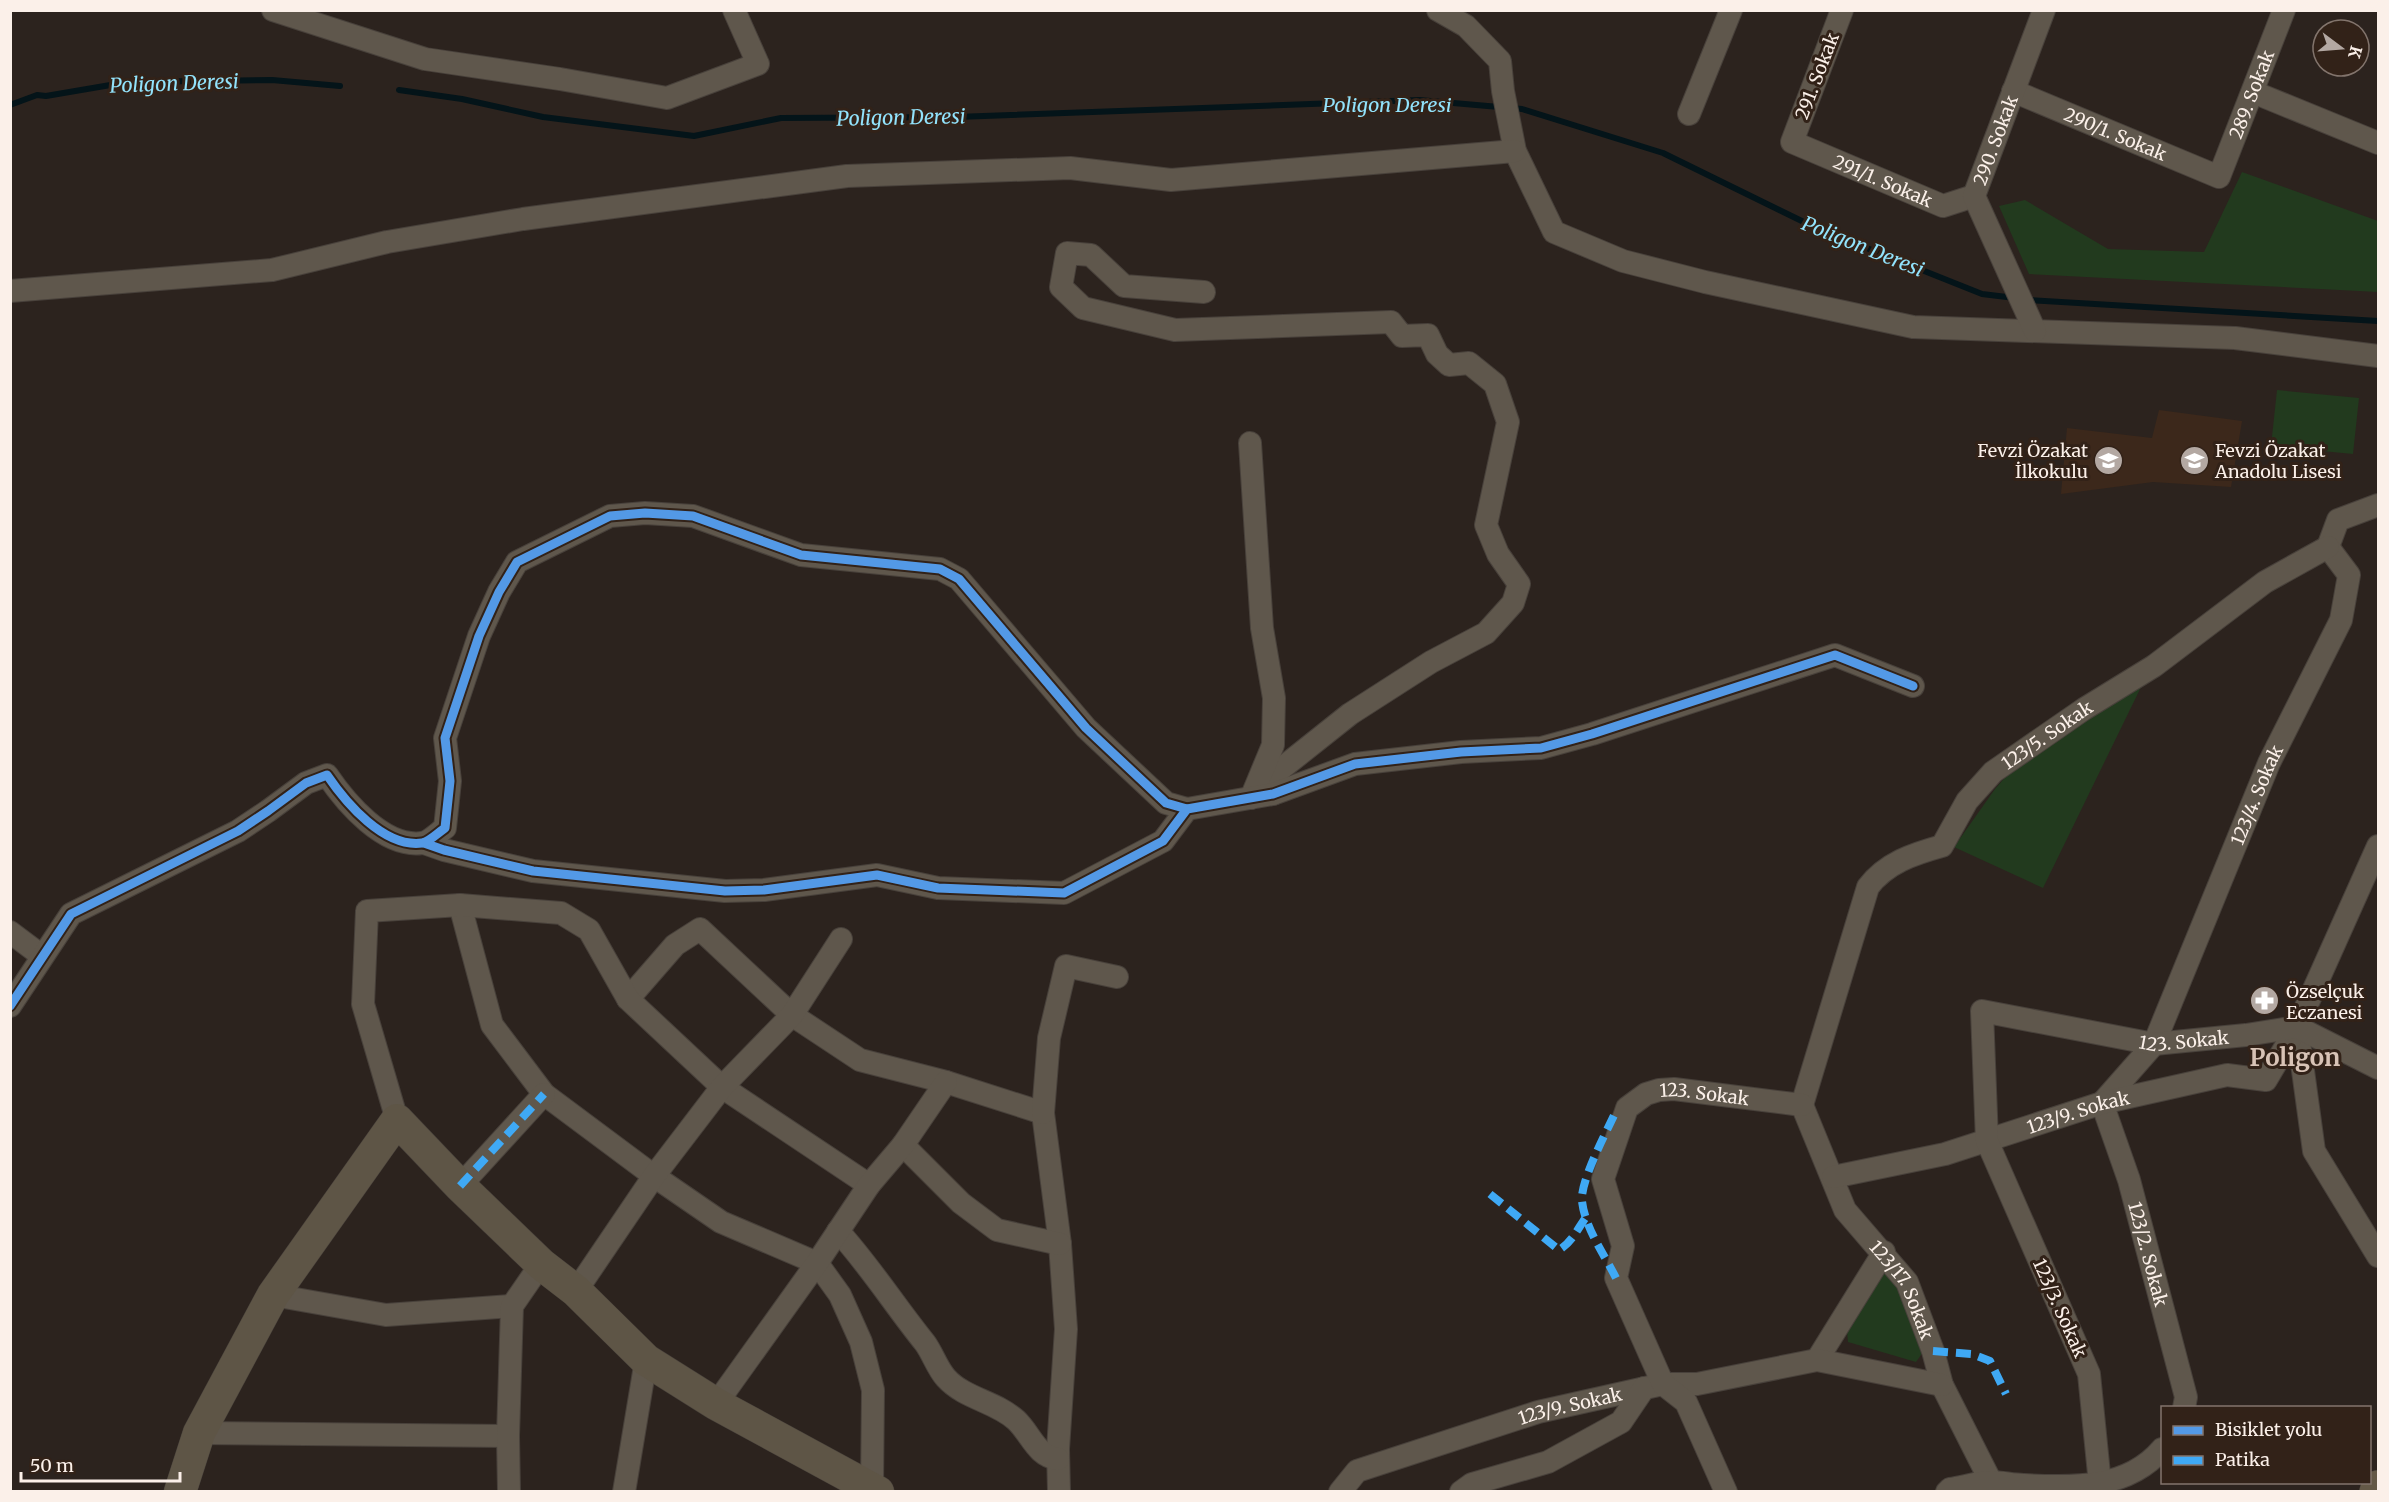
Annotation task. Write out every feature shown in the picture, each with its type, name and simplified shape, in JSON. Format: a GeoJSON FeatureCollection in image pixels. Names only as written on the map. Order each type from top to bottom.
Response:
{"type":"FeatureCollection","features":[{"type":"Feature","properties":{"kind":"main road"},"geometry":{"type":"LineString","coordinates":[[2376,1491],[2379,1487]]}},
{"type":"Feature","properties":{"kind":"street"},"geometry":{"type":"LineString","coordinates":[[273,10],[425,59],[667,98],[758,64],[734,10]]}},
{"type":"Feature","properties":{"kind":"street"},"geometry":{"type":"LineString","coordinates":[[1438,10],[1466,26],[1500,61],[1503,91],[1515,151],[1554,232],[1623,261],[1705,282],[1913,327],[2031,324],[2235,339],[2379,356]]}},
{"type":"Feature","properties":{"kind":"street"},"geometry":{"type":"LineString","coordinates":[[1689,114],[1731,10]]}},
{"type":"Feature","properties":{"kind":"street","name":"291. Sokak"},"geometry":{"type":"LineString","coordinates":[[1792,142],[1842,10]]}},
{"type":"Feature","properties":{"kind":"street","name":"290. Sokak"},"geometry":{"type":"LineString","coordinates":[[2031,324],[1974,196],[2044,10]]}},
{"type":"Feature","properties":{"kind":"street","name":"289. Sokak"},"geometry":{"type":"LineString","coordinates":[[2219,177],[2284,10]]}},
{"type":"Feature","properties":{"kind":"street","name":"290/1. Sokak"},"geometry":{"type":"LineString","coordinates":[[2013,92],[2219,177]]}},
{"type":"Feature","properties":{"kind":"street"},"geometry":{"type":"LineString","coordinates":[[2253,92],[2379,143]]}},
{"type":"Feature","properties":{"kind":"street","name":"291/1. Sokak"},"geometry":{"type":"LineString","coordinates":[[1792,142],[1943,206],[1974,196]]}},
{"type":"Feature","properties":{"kind":"street"},"geometry":{"type":"LineString","coordinates":[[10,291],[273,270],[387,242],[523,219],[847,176],[1070,168],[1171,180],[1515,151]]}},
{"type":"Feature","properties":{"kind":"street"},"geometry":{"type":"LineString","coordinates":[[1204,292],[1124,286],[1091,255],[1067,253],[1061,287],[1083,308],[1175,330],[1391,322],[1402,336],[1428,335],[1437,354],[1449,365],[1469,363],[1495,384],[1508,422],[1486,525],[1498,554],[1519,584],[1513,603],[1486,633],[1431,662],[1350,714],[1277,772],[1273,795]]}},
{"type":"Feature","properties":{"kind":"street"},"geometry":{"type":"LineString","coordinates":[[1250,443],[1262,628],[1274,698],[1273,745],[1251,798]]}},
{"type":"Feature","properties":{"kind":"street"},"geometry":{"type":"LineString","coordinates":[[2328,547],[2338,520],[2379,505]]}},
{"type":"Feature","properties":{"kind":"street"},"geometry":{"type":"LineString","coordinates":[[424,843],[445,828],[450,781],[445,738],[478,636],[499,592],[517,562],[610,516],[645,513],[693,516],[801,555],[940,569],[959,579],[1086,728],[1166,803],[1186,809],[1273,795],[1355,764],[1461,752],[1541,748],[1592,734],[1835,655],[1913,687]]}},
{"type":"Feature","properties":{"kind":"street","name":"123/5. Sokak"},"geometry":{"type":"LineString","coordinates":[[1802,1105],[1868,887],[1878,874],[1913,854],[1942,846],[1967,801],[1993,772],[2084,709],[2154,666],[2265,582],[2328,547]]}},
{"type":"Feature","properties":{"kind":"street","name":"123/4. Sokak"},"geometry":{"type":"LineString","coordinates":[[2102,1103],[2154,1044],[2269,763],[2341,620],[2349,575],[2328,547]]}},
{"type":"Feature","properties":{"kind":"street"},"geometry":{"type":"LineString","coordinates":[[10,1006],[71,914],[238,831],[306,783],[327,775],[343,800],[378,829],[401,842],[424,843],[444,850],[533,871],[725,891],[764,890],[877,875],[938,888],[1064,893],[1163,841],[1186,809]]}},
{"type":"Feature","properties":{"kind":"street"},"geometry":{"type":"LineString","coordinates":[[2379,846],[2296,1027],[2314,1150],[2379,1256]]}},
{"type":"Feature","properties":{"kind":"street"},"geometry":{"type":"LineString","coordinates":[[460,905],[492,1024],[544,1094],[654,1176],[721,1222],[817,1263],[840,1295],[861,1342],[873,1390],[870,1490],[716,1404],[646,1359],[576,1291],[541,1264],[460,1186],[397,1120],[363,1004],[367,910],[460,905],[561,913],[589,930],[628,999],[722,1087],[869,1185]]}},
{"type":"Feature","properties":{"kind":"street"},"geometry":{"type":"LineString","coordinates":[[628,999],[675,945],[700,929],[792,1015],[860,1060],[946,1082],[1043,1113]]}},
{"type":"Feature","properties":{"kind":"street"},"geometry":{"type":"LineString","coordinates":[[10,932],[42,956]]}},
{"type":"Feature","properties":{"kind":"street"},"geometry":{"type":"LineString","coordinates":[[576,1291],[654,1176],[722,1087],[792,1015],[841,939]]}},
{"type":"Feature","properties":{"kind":"street"},"geometry":{"type":"LineString","coordinates":[[1059,1491],[1058,1459],[1066,1329],[1060,1244],[1043,1113],[1049,1038],[1066,966],[1117,977]]}},
{"type":"Feature","properties":{"kind":"street","name":"123. Sokak"},"geometry":{"type":"LineString","coordinates":[[1987,1141],[1982,1011],[2154,1044],[2246,1035],[2296,1027]]}},
{"type":"Feature","properties":{"kind":"street"},"geometry":{"type":"LineString","coordinates":[[2296,1027],[2377,1063]]}},
{"type":"Feature","properties":{"kind":"street","name":"123/9. Sokak"},"geometry":{"type":"LineString","coordinates":[[1833,1177],[1945,1154],[2102,1103],[2227,1075],[2266,1080],[2296,1027]]}},
{"type":"Feature","properties":{"kind":"street"},"geometry":{"type":"LineString","coordinates":[[716,1404],[817,1263],[869,1185],[903,1145],[946,1082]]}},
{"type":"Feature","properties":{"kind":"street","name":"123. Sokak"},"geometry":{"type":"LineString","coordinates":[[1654,1386],[1616,1278],[1623,1246],[1603,1179],[1627,1108],[1646,1095],[1659,1090],[1674,1089],[1802,1105]]}},
{"type":"Feature","properties":{"kind":"street"},"geometry":{"type":"LineString","coordinates":[[460,1186],[544,1094]]}},
{"type":"Feature","properties":{"kind":"street","name":"123/2. Sokak"},"geometry":{"type":"LineString","coordinates":[[2102,1103],[2132,1192],[2186,1397],[2184,1406]]}},
{"type":"Feature","properties":{"kind":"street","name":"123/17. Sokak"},"geometry":{"type":"LineString","coordinates":[[1802,1105],[1845,1210],[1884,1252],[1907,1282],[1933,1351],[1942,1385],[1991,1482]]}},
{"type":"Feature","properties":{"kind":"street"},"geometry":{"type":"LineString","coordinates":[[180,1491],[199,1432],[273,1294],[397,1120]]}},
{"type":"Feature","properties":{"kind":"street","name":"123/3. Sokak"},"geometry":{"type":"LineString","coordinates":[[1987,1141],[2089,1374],[2100,1485]]}},
{"type":"Feature","properties":{"kind":"street"},"geometry":{"type":"LineString","coordinates":[[903,1145],[961,1203],[997,1230],[1060,1244]]}},
{"type":"Feature","properties":{"kind":"street"},"geometry":{"type":"LineString","coordinates":[[838,1231],[876,1275],[932,1352],[946,1378],[967,1394],[1003,1410],[1027,1432],[1043,1454],[1058,1459]]}},
{"type":"Feature","properties":{"kind":"street"},"geometry":{"type":"LineString","coordinates":[[1817,1360],[1884,1252]]}},
{"type":"Feature","properties":{"kind":"street"},"geometry":{"type":"LineString","coordinates":[[509,1491],[508,1436],[512,1306],[541,1264]]}},
{"type":"Feature","properties":{"kind":"street"},"geometry":{"type":"LineString","coordinates":[[273,1294],[386,1315],[512,1306]]}},
{"type":"Feature","properties":{"kind":"street"},"geometry":{"type":"LineString","coordinates":[[624,1491],[646,1359]]}},
{"type":"Feature","properties":{"kind":"street","name":"123/9. Sokak"},"geometry":{"type":"LineString","coordinates":[[1340,1491],[1357,1471],[1538,1412],[1654,1386],[1697,1384],[1817,1360],[1942,1385]]}},
{"type":"Feature","properties":{"kind":"street"},"geometry":{"type":"LineString","coordinates":[[1461,1491],[1472,1484],[1548,1462],[1621,1422],[1654,1386],[1686,1402],[1726,1491]]}},
{"type":"Feature","properties":{"kind":"street"},"geometry":{"type":"LineString","coordinates":[[199,1432],[508,1436]]}},
{"type":"Feature","properties":{"kind":"street"},"geometry":{"type":"LineString","coordinates":[[1947,1491],[1991,1482],[2025,1485],[2100,1485],[2134,1472],[2152,1461],[2161,1451]]}},
{"type":"Feature","properties":{"kind":"shaded area"},"geometry":{"type":"Polygon","coordinates":[[[2159,410],[2242,421],[2231,487],[2153,482],[2061,494],[2067,428],[2152,438],[2159,410]]]}},
{"type":"Feature","properties":{"kind":"green space"},"geometry":{"type":"Polygon","coordinates":[[[2242,172],[2378,221],[2378,292],[2029,274],[1999,206],[2025,200],[2108,249],[2204,252],[2242,172]]]}},
{"type":"Feature","properties":{"kind":"green space"},"geometry":{"type":"Polygon","coordinates":[[[2277,390],[2359,398],[2353,454],[2271,446],[2277,390]]]}},
{"type":"Feature","properties":{"kind":"green space"},"geometry":{"type":"Polygon","coordinates":[[[2143,683],[2043,888],[1954,847],[2008,774],[2143,683]]]}},
{"type":"Feature","properties":{"kind":"green space"},"geometry":{"type":"Polygon","coordinates":[[[1884,1272],[1897,1280],[1923,1352],[1916,1362],[1848,1342],[1847,1331],[1884,1272]]]}},
{"type":"Feature","properties":{"kind":"waterway","name":"Poligon Deresi"},"geometry":{"type":"LineString","coordinates":[[10,105],[37,95],[46,96],[128,82],[272,80],[340,86]]}},
{"type":"Feature","properties":{"kind":"waterway","name":"Poligon Deresi"},"geometry":{"type":"LineString","coordinates":[[399,90],[462,99],[543,117],[694,136],[781,118],[956,117],[1419,100],[1522,109],[1663,153],[1814,227],[1982,294],[2015,298]]}},
{"type":"Feature","properties":{"kind":"waterway","name":"Poligon Deresi"},"geometry":{"type":"LineString","coordinates":[[2028,300],[2378,321]]}},
{"type":"Feature","properties":{"kind":"marked path"},"geometry":{"type":"LineString","coordinates":[[460,1186],[544,1094]]}},
{"type":"Feature","properties":{"kind":"marked path"},"geometry":{"type":"LineString","coordinates":[[1616,1111],[1585,1181],[1582,1201],[1591,1231],[1616,1278]]}},
{"type":"Feature","properties":{"kind":"marked path"},"geometry":{"type":"LineString","coordinates":[[1490,1194],[1559,1250],[1571,1239],[1586,1217]]}},
{"type":"Feature","properties":{"kind":"marked path"},"geometry":{"type":"LineString","coordinates":[[1933,1351],[1972,1354],[1990,1361],[2006,1394]]}},
{"type":"Feature","properties":{"kind":"cycle path"},"geometry":{"type":"LineString","coordinates":[[10,1006],[71,914],[238,831],[306,783],[327,775],[355,810],[367,821],[380,831],[408,843],[425,842],[445,828],[450,781],[445,738],[479,636],[499,592],[517,562],[610,516],[645,513],[693,516],[801,555],[940,569],[959,579],[1086,728],[1166,803],[1187,809]]}},
{"type":"Feature","properties":{"kind":"cycle path"},"geometry":{"type":"LineString","coordinates":[[424,843],[444,850],[533,871],[725,891],[764,890],[877,875],[938,888],[1064,893],[1163,841],[1187,809],[1273,794],[1355,764],[1461,752],[1541,748],[1592,734],[1835,655],[1913,686]]}},
{"type":"Feature","properties":{"kind":"place","name":"Fevzi Özakat İlkokulu"},"geometry":{"type":"Point","coordinates":[2109,460]}},
{"type":"Feature","properties":{"kind":"place","name":"Fevzi Özakat Anadolu Lisesi"},"geometry":{"type":"Point","coordinates":[2194,460]}},
{"type":"Feature","properties":{"kind":"place","name":"Özselçuk Eczanesi"},"geometry":{"type":"Point","coordinates":[2265,1001]}},
{"type":"Feature","properties":{"kind":"district","name":"Poligon"},"geometry":{"type":"Point","coordinates":[2295,1057]}}]}
